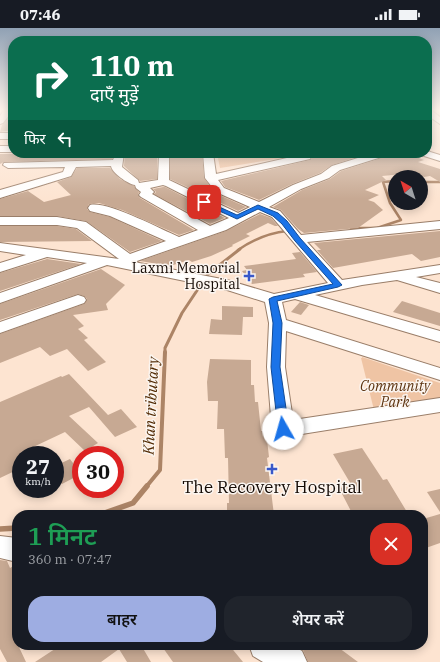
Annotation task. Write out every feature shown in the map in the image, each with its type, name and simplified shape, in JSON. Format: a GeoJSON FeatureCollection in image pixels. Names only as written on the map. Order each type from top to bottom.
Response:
{"type":"FeatureCollection","features":[{"type":"Feature","properties":{"kind":"street"},"geometry":{"type":"LineString","coordinates":[[432,149],[440,158]]}},
{"type":"Feature","properties":{"kind":"street"},"geometry":{"type":"LineString","coordinates":[[0,173],[8,165],[12,158]]}},
{"type":"Feature","properties":{"kind":"street"},"geometry":{"type":"LineString","coordinates":[[8,165],[72,164],[119,158],[116,168],[134,182]]}},
{"type":"Feature","properties":{"kind":"street"},"geometry":{"type":"LineString","coordinates":[[163,182],[164,158]]}},
{"type":"Feature","properties":{"kind":"street"},"geometry":{"type":"LineString","coordinates":[[209,158],[211,178],[220,190],[276,214],[338,285]]}},
{"type":"Feature","properties":{"kind":"street"},"geometry":{"type":"LineString","coordinates":[[211,178],[301,158]]}},
{"type":"Feature","properties":{"kind":"street"},"geometry":{"type":"LineString","coordinates":[[125,262],[177,241],[220,227],[297,187],[325,176],[336,168],[368,158]]}},
{"type":"Feature","properties":{"kind":"street"},"geometry":{"type":"LineString","coordinates":[[2,191],[67,174],[72,164]]}},
{"type":"Feature","properties":{"kind":"street"},"geometry":{"type":"LineString","coordinates":[[209,231],[145,195],[148,192],[140,186],[163,182],[170,184],[237,217]]}},
{"type":"Feature","properties":{"kind":"street"},"geometry":{"type":"LineString","coordinates":[[94,208],[114,213],[177,241]]}},
{"type":"Feature","properties":{"kind":"street"},"geometry":{"type":"LineString","coordinates":[[0,221],[57,221],[81,225],[125,262]]}},
{"type":"Feature","properties":{"kind":"street"},"geometry":{"type":"LineString","coordinates":[[293,234],[440,225]]}},
{"type":"Feature","properties":{"kind":"street"},"geometry":{"type":"LineString","coordinates":[[0,247],[125,262],[227,285],[273,299],[338,285],[440,269]]}},
{"type":"Feature","properties":{"kind":"street"},"geometry":{"type":"LineString","coordinates":[[0,268],[48,253]]}},
{"type":"Feature","properties":{"kind":"street"},"geometry":{"type":"LineString","coordinates":[[0,298],[107,261]]}},
{"type":"Feature","properties":{"kind":"street"},"geometry":{"type":"LineString","coordinates":[[394,276],[440,288]]}},
{"type":"Feature","properties":{"kind":"street"},"geometry":{"type":"LineString","coordinates":[[296,294],[440,337]]}},
{"type":"Feature","properties":{"kind":"street"},"geometry":{"type":"LineString","coordinates":[[273,299],[278,323],[276,367],[283,429],[439,407]]}},
{"type":"Feature","properties":{"kind":"street"},"geometry":{"type":"LineString","coordinates":[[0,328],[78,300]]}},
{"type":"Feature","properties":{"kind":"street"},"geometry":{"type":"LineString","coordinates":[[278,323],[440,374]]}},
{"type":"Feature","properties":{"kind":"street"},"geometry":{"type":"LineString","coordinates":[[0,547],[12,549]]}},
{"type":"Feature","properties":{"kind":"green space"},"geometry":{"type":"Polygon","coordinates":[[[218,158],[282,158],[220,168],[218,158]]]}},
{"type":"Feature","properties":{"kind":"green space","name":"Community Park"},"geometry":{"type":"Polygon","coordinates":[[[362,357],[440,383],[440,409],[377,422],[362,357]]]}},
{"type":"Feature","properties":{"kind":"building"},"geometry":{"type":"Polygon","coordinates":[[[0,154],[8,154],[8,158],[112,158],[4,162],[0,164],[0,154]]]}},
{"type":"Feature","properties":{"kind":"building"},"geometry":{"type":"Polygon","coordinates":[[[125,158],[157,158],[157,179],[140,181],[124,166],[125,158]]]}},
{"type":"Feature","properties":{"kind":"building"},"geometry":{"type":"Polygon","coordinates":[[[170,158],[202,158],[204,178],[215,193],[246,207],[238,211],[170,179],[170,158]]]}},
{"type":"Feature","properties":{"kind":"building"},"geometry":{"type":"Polygon","coordinates":[[[312,158],[354,158],[332,165],[320,173],[292,184],[259,200],[225,187],[221,181],[310,160],[312,158]]]}},
{"type":"Feature","properties":{"kind":"building"},"geometry":{"type":"Polygon","coordinates":[[[382,158],[419,158],[424,160],[418,162],[440,169],[440,182],[428,176],[428,170],[388,170],[388,175],[382,176],[386,180],[365,190],[379,195],[368,200],[374,202],[383,210],[358,228],[304,233],[298,229],[281,210],[273,207],[302,190],[330,179],[341,171],[382,158]]]}},
{"type":"Feature","properties":{"kind":"building"},"geometry":{"type":"Polygon","coordinates":[[[77,168],[110,168],[120,179],[134,186],[139,192],[138,195],[140,198],[194,230],[179,235],[122,210],[99,203],[89,204],[87,209],[90,212],[110,217],[162,241],[130,252],[86,221],[57,216],[0,216],[0,199],[28,191],[44,202],[71,195],[57,182],[71,177],[77,168]]]}},
{"type":"Feature","properties":{"kind":"building"},"geometry":{"type":"Polygon","coordinates":[[[163,187],[225,218],[210,224],[154,194],[156,192],[153,189],[163,187]]]}},
{"type":"Feature","properties":{"kind":"building"},"geometry":{"type":"Polygon","coordinates":[[[260,214],[271,218],[278,226],[268,223],[246,234],[250,236],[232,245],[233,246],[211,256],[192,262],[189,260],[170,266],[140,261],[226,231],[260,214]]]}},
{"type":"Feature","properties":{"kind":"building"},"geometry":{"type":"Polygon","coordinates":[[[0,226],[57,226],[76,229],[92,241],[0,242],[0,226]]]}},
{"type":"Feature","properties":{"kind":"building"},"geometry":{"type":"Polygon","coordinates":[[[440,231],[440,257],[421,261],[412,254],[333,268],[317,250],[321,250],[314,243],[440,231]]]}},
{"type":"Feature","properties":{"kind":"building"},"geometry":{"type":"Polygon","coordinates":[[[300,252],[317,272],[303,274],[305,277],[252,284],[242,271],[247,270],[244,266],[296,259],[292,253],[300,252]]]}},
{"type":"Feature","properties":{"kind":"building"},"geometry":{"type":"Polygon","coordinates":[[[47,259],[81,264],[0,291],[0,273],[47,259]]]}},
{"type":"Feature","properties":{"kind":"building"},"geometry":{"type":"Polygon","coordinates":[[[101,269],[125,285],[106,304],[108,310],[73,315],[84,326],[78,329],[88,338],[84,340],[106,362],[88,371],[67,349],[50,356],[40,347],[0,363],[0,334],[84,304],[87,299],[78,294],[0,320],[0,304],[101,269]]]}},
{"type":"Feature","properties":{"kind":"building"},"geometry":{"type":"Polygon","coordinates":[[[402,301],[440,313],[440,326],[393,312],[402,301]]]}},
{"type":"Feature","properties":{"kind":"building"},"geometry":{"type":"Polygon","coordinates":[[[300,302],[309,305],[301,315],[291,312],[300,302]]]}},
{"type":"Feature","properties":{"kind":"building"},"geometry":{"type":"Polygon","coordinates":[[[222,306],[253,307],[253,317],[243,317],[242,335],[209,334],[211,319],[222,320],[222,306]]]}},
{"type":"Feature","properties":{"kind":"building"},"geometry":{"type":"Polygon","coordinates":[[[210,359],[251,360],[251,385],[254,385],[255,402],[258,402],[261,431],[266,431],[269,457],[267,458],[273,510],[227,510],[227,503],[229,503],[228,458],[225,458],[224,429],[217,429],[218,401],[208,401],[207,382],[210,359]]]}},
{"type":"Feature","properties":{"kind":"building"},"geometry":{"type":"Polygon","coordinates":[[[69,374],[108,415],[121,409],[137,427],[115,437],[89,407],[69,416],[98,443],[93,446],[80,446],[65,432],[35,446],[12,446],[12,472],[0,478],[0,402],[61,376],[62,377],[69,374]]]}},
{"type":"Feature","properties":{"kind":"building"},"geometry":{"type":"Polygon","coordinates":[[[362,448],[383,480],[387,479],[406,510],[350,510],[339,488],[352,486],[333,454],[362,448]]]}},
{"type":"Feature","properties":{"kind":"building"},"geometry":{"type":"Polygon","coordinates":[[[70,459],[72,462],[72,479],[64,483],[64,462],[70,459]]]}},
{"type":"Feature","properties":{"kind":"building"},"geometry":{"type":"Polygon","coordinates":[[[440,489],[440,512],[427,492],[440,489]]]}},
{"type":"Feature","properties":{"kind":"building"},"geometry":{"type":"Polygon","coordinates":[[[440,514],[440,543],[428,547],[428,518],[440,514]]]}},
{"type":"Feature","properties":{"kind":"building"},"geometry":{"type":"Polygon","coordinates":[[[0,560],[7,561],[10,568],[12,567],[12,650],[20,650],[26,662],[7,662],[0,649],[0,560]]]}},
{"type":"Feature","properties":{"kind":"building"},"geometry":{"type":"Polygon","coordinates":[[[53,650],[118,650],[101,662],[35,662],[53,650]]]}},
{"type":"Feature","properties":{"kind":"building"},"geometry":{"type":"Polygon","coordinates":[[[120,650],[144,650],[151,662],[127,662],[120,650]]]}},
{"type":"Feature","properties":{"kind":"building"},"geometry":{"type":"Polygon","coordinates":[[[165,650],[233,650],[243,662],[173,662],[165,650]]]}},
{"type":"Feature","properties":{"kind":"building"},"geometry":{"type":"Polygon","coordinates":[[[303,650],[342,650],[358,662],[308,662],[303,650]]]}},
{"type":"Feature","properties":{"kind":"waterway","name":"Khan tributary"},"geometry":{"type":"LineString","coordinates":[[388,182],[383,182],[388,197]]}},
{"type":"Feature","properties":{"kind":"waterway","name":"Khan tributary"},"geometry":{"type":"LineString","coordinates":[[428,182],[440,182]]}},
{"type":"Feature","properties":{"kind":"waterway","name":"Khan tributary"},"geometry":{"type":"LineString","coordinates":[[351,228],[377,228],[401,220],[395,210]]}},
{"type":"Feature","properties":{"kind":"waterway","name":"Khan tributary"},"geometry":{"type":"LineString","coordinates":[[238,250],[261,237],[287,231]]}},
{"type":"Feature","properties":{"kind":"waterway","name":"Khan tributary"},"geometry":{"type":"LineString","coordinates":[[165,352],[165,348],[182,313],[208,274],[240,249]]}},
{"type":"Feature","properties":{"kind":"waterway","name":"Khan tributary"},"geometry":{"type":"LineString","coordinates":[[146,487],[160,470],[165,352]]}},
{"type":"Feature","properties":{"kind":"waterway","name":"Khan tributary"},"geometry":{"type":"LineString","coordinates":[[113,510],[133,503],[147,486]]}},
{"type":"Feature","properties":{"kind":"waterway","name":"Khan tributary"},"geometry":{"type":"LineString","coordinates":[[0,529],[12,528]]}},
{"type":"Feature","properties":{"kind":"place","name":"Laxmi Memorial Hospital"},"geometry":{"type":"Point","coordinates":[249,276]}},
{"type":"Feature","properties":{"kind":"place","name":"The Recovery Hospital"},"geometry":{"type":"Point","coordinates":[272,469]}},
{"type":"Feature","properties":{"kind":"route"},"geometry":{"type":"LineString","coordinates":[[204,202],[229,212],[237,217],[258,206],[276,214],[338,285],[273,299],[278,323],[276,367],[283,429]]}}]}
